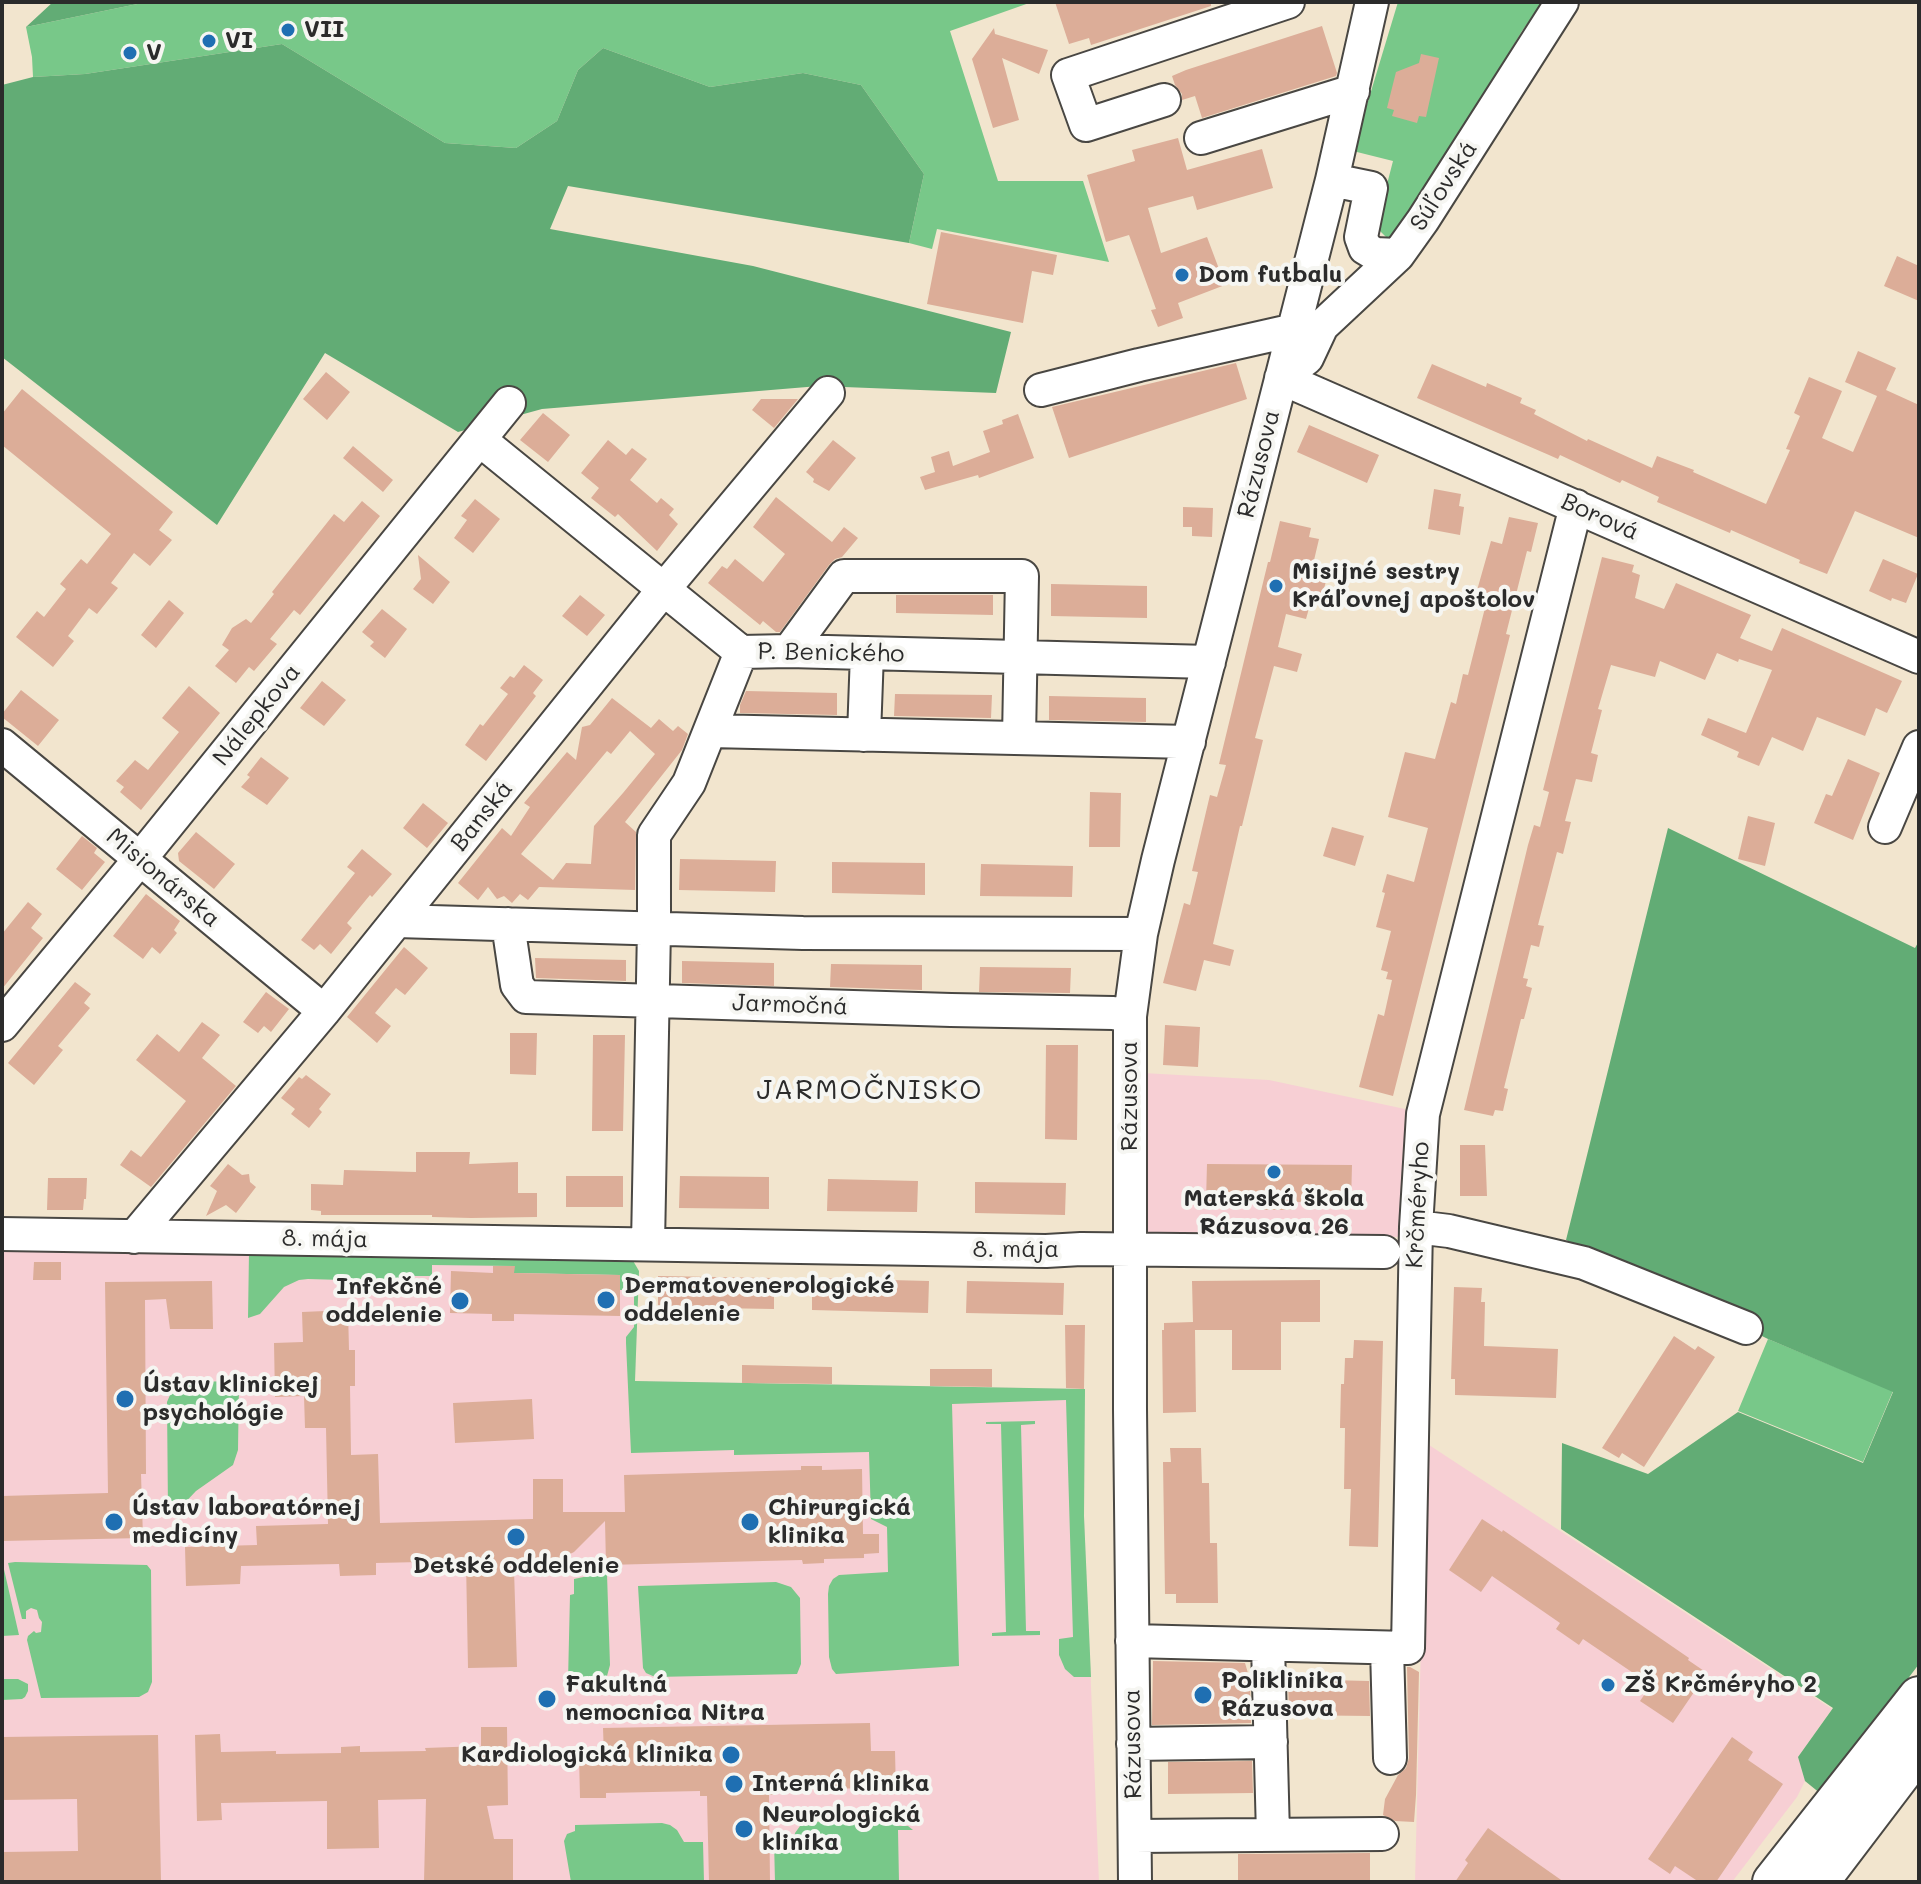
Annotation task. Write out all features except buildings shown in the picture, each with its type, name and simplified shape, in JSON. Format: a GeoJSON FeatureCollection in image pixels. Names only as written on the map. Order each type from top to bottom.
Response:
{"type":"FeatureCollection","features":[{"type":"Feature","properties":{"kind":"main road"},"geometry":{"type":"LineString","coordinates":[[1773,1882],[1919,1697]]}},
{"type":"Feature","properties":{"kind":"main road"},"geometry":{"type":"LineString","coordinates":[[1818,1882],[1919,1749]]}},
{"type":"Feature","properties":{"kind":"street"},"geometry":{"type":"LineString","coordinates":[[1164,100],[1086,125],[1068,75],[1288,2]]}},
{"type":"Feature","properties":{"kind":"street","name":"Rázusova"},"geometry":{"type":"LineString","coordinates":[[1135,1882],[1130,1016],[1141,934],[1332,180],[1372,2]]}},
{"type":"Feature","properties":{"kind":"street","name":"Súľovská"},"geometry":{"type":"LineString","coordinates":[[1332,180],[1371,188],[1361,237],[1365,248],[1375,254],[1398,255],[1562,2]]}},
{"type":"Feature","properties":{"kind":"street"},"geometry":{"type":"LineString","coordinates":[[1201,138],[1353,91]]}},
{"type":"Feature","properties":{"kind":"street"},"geometry":{"type":"LineString","coordinates":[[1281,378],[1307,358],[1322,326],[1398,255]]}},
{"type":"Feature","properties":{"kind":"street"},"geometry":{"type":"LineString","coordinates":[[1041,390],[1294,330]]}},
{"type":"Feature","properties":{"kind":"street","name":"Borová"},"geometry":{"type":"LineString","coordinates":[[1281,378],[1919,657]]}},
{"type":"Feature","properties":{"kind":"street","name":"Banská"},"geometry":{"type":"LineString","coordinates":[[134,1237],[324,1011],[663,590],[828,393]]}},
{"type":"Feature","properties":{"kind":"street","name":"Nálepkova"},"geometry":{"type":"LineString","coordinates":[[2,1025],[509,403]]}},
{"type":"Feature","properties":{"kind":"street","name":"P. Benického"},"geometry":{"type":"LineString","coordinates":[[480,440],[741,652],[1209,662]]}},
{"type":"Feature","properties":{"kind":"street","name":"Krčméryho"},"geometry":{"type":"LineString","coordinates":[[1387,1648],[1408,1648],[1416,1227],[1423,1114],[1576,506]]}},
{"type":"Feature","properties":{"kind":"street"},"geometry":{"type":"LineString","coordinates":[[789,651],[844,576],[1022,576],[1019,738]]}},
{"type":"Feature","properties":{"kind":"street"},"geometry":{"type":"LineString","coordinates":[[648,1244],[654,835],[689,783],[741,652]]}},
{"type":"Feature","properties":{"kind":"street"},"geometry":{"type":"LineString","coordinates":[[864,735],[867,653]]}},
{"type":"Feature","properties":{"kind":"street"},"geometry":{"type":"LineString","coordinates":[[710,731],[1189,742]]}},
{"type":"Feature","properties":{"kind":"street","name":"Misionárska"},"geometry":{"type":"LineString","coordinates":[[2,745],[324,1011]]}},
{"type":"Feature","properties":{"kind":"street"},"geometry":{"type":"LineString","coordinates":[[1885,827],[1919,747]]}},
{"type":"Feature","properties":{"kind":"street"},"geometry":{"type":"LineString","coordinates":[[397,921],[803,933],[1141,934]]}},
{"type":"Feature","properties":{"kind":"street","name":"Jarmočná"},"geometry":{"type":"LineString","coordinates":[[508,924],[517,985],[526,997],[1083,1012],[1130,1016]]}},
{"type":"Feature","properties":{"kind":"street"},"geometry":{"type":"LineString","coordinates":[[1416,1227],[1449,1231],[1584,1263],[1746,1328]]}},
{"type":"Feature","properties":{"kind":"street","name":"8. mája"},"geometry":{"type":"LineString","coordinates":[[2,1234],[1032,1251],[1384,1252]]}},
{"type":"Feature","properties":{"kind":"street"},"geometry":{"type":"LineString","coordinates":[[1132,1641],[1387,1648],[1390,1758]]}},
{"type":"Feature","properties":{"kind":"street"},"geometry":{"type":"LineString","coordinates":[[1268,1645],[1273,1835]]}},
{"type":"Feature","properties":{"kind":"street"},"geometry":{"type":"LineString","coordinates":[[1133,1744],[1271,1742]]}},
{"type":"Feature","properties":{"kind":"street"},"geometry":{"type":"LineString","coordinates":[[1135,1836],[1382,1834]]}},
{"type":"Feature","properties":{"kind":"shaded area","name":"Materská škola Rázusova 26"},"geometry":{"type":"Polygon","coordinates":[[[1143,1073],[1269,1080],[1405,1109],[1403,1237],[1147,1235],[1143,1073]]]}},
{"type":"Feature","properties":{"kind":"shaded area","name":"Fakultná nemocnica Nitra"},"geometry":{"type":"Polygon","coordinates":[[[2,1247],[500,1258],[639,1271],[635,1381],[1085,1389],[1084,1516],[1099,1882],[2,1882],[2,1247]]]}},
{"type":"Feature","properties":{"kind":"shaded area","name":"ZŠ Krčméryho 2"},"geometry":{"type":"Polygon","coordinates":[[[1426,1443],[1832,1709],[1798,1757],[1805,1781],[1797,1797],[1732,1882],[1415,1882],[1426,1443]]]}},
{"type":"Feature","properties":{"kind":"green space"},"geometry":{"type":"Polygon","coordinates":[[[53,2],[147,2],[26,27],[53,2]]]}},
{"type":"Feature","properties":{"kind":"green space"},"geometry":{"type":"Polygon","coordinates":[[[147,2],[1032,2],[950,31],[998,181],[1083,181],[1109,262],[937,229],[932,249],[909,243],[924,174],[861,85],[803,73],[710,87],[603,48],[578,70],[557,121],[516,148],[445,143],[282,44],[85,74],[33,77],[26,27],[147,2]]]}},
{"type":"Feature","properties":{"kind":"green space"},"geometry":{"type":"Polygon","coordinates":[[[1398,2],[1543,2],[1522,31],[1394,245],[1376,227],[1393,161],[1353,151],[1398,2]]]}},
{"type":"Feature","properties":{"kind":"green space"},"geometry":{"type":"Polygon","coordinates":[[[282,44],[445,143],[516,148],[557,121],[578,70],[603,48],[710,87],[803,73],[861,85],[924,174],[909,243],[568,186],[550,229],[753,266],[1011,332],[996,393],[819,386],[542,409],[458,432],[325,353],[217,525],[2,357],[2,85],[33,77],[85,74],[282,44]]]}},
{"type":"Feature","properties":{"kind":"green space"},"geometry":{"type":"Polygon","coordinates":[[[1668,828],[1915,948],[1919,941],[1919,1664],[1821,1794],[1805,1781],[1798,1757],[1833,1708],[1561,1529],[1562,1443],[1648,1474],[1738,1412],[1863,1463],[1893,1392],[1768,1339],[1566,1240],[1668,828]]]}},
{"type":"Feature","properties":{"kind":"green space"},"geometry":{"type":"Polygon","coordinates":[[[249,1252],[632,1259],[639,1271],[635,1381],[1085,1389],[1084,1516],[1091,1677],[1074,1677],[1065,1669],[1059,1655],[1059,1639],[1073,1637],[1066,1400],[952,1404],[959,1666],[836,1674],[829,1657],[829,1586],[839,1575],[888,1572],[887,1527],[871,1519],[869,1452],[734,1455],[734,1450],[631,1453],[626,1337],[634,1327],[634,1275],[626,1275],[625,1290],[620,1290],[620,1275],[514,1273],[514,1266],[432,1265],[432,1276],[414,1276],[414,1282],[299,1280],[284,1287],[260,1314],[248,1318],[249,1252]]]}},
{"type":"Feature","properties":{"kind":"green space"},"geometry":{"type":"Polygon","coordinates":[[[1768,1339],[1893,1391],[1863,1462],[1738,1411],[1768,1339]]]}},
{"type":"Feature","properties":{"kind":"green space"},"geometry":{"type":"Polygon","coordinates":[[[239,1381],[238,1450],[233,1465],[196,1491],[177,1511],[168,1512],[167,1402],[173,1388],[187,1382],[239,1381]]]}},
{"type":"Feature","properties":{"kind":"green space"},"geometry":{"type":"Polygon","coordinates":[[[1035,1421],[1035,1424],[1021,1425],[1026,1631],[1040,1631],[1040,1635],[992,1636],[992,1633],[1006,1632],[1001,1424],[986,1422],[1035,1421]]]}},
{"type":"Feature","properties":{"kind":"green space"},"geometry":{"type":"Polygon","coordinates":[[[8,1563],[147,1565],[151,1570],[152,1682],[148,1692],[139,1697],[41,1698],[27,1640],[34,1631],[41,1632],[42,1622],[37,1610],[31,1608],[26,1611],[26,1619],[22,1619],[8,1563]]]}},
{"type":"Feature","properties":{"kind":"green space"},"geometry":{"type":"Polygon","coordinates":[[[3,1565],[19,1635],[2,1636],[3,1565]]]}},
{"type":"Feature","properties":{"kind":"green space"},"geometry":{"type":"Polygon","coordinates":[[[607,1574],[610,1665],[601,1683],[592,1687],[575,1687],[568,1681],[570,1595],[574,1594],[574,1579],[607,1574]]]}},
{"type":"Feature","properties":{"kind":"green space"},"geometry":{"type":"Polygon","coordinates":[[[776,1582],[791,1587],[800,1598],[801,1664],[797,1674],[655,1677],[646,1673],[643,1668],[638,1586],[776,1582]]]}},
{"type":"Feature","properties":{"kind":"green space"},"geometry":{"type":"Polygon","coordinates":[[[2,1679],[18,1679],[28,1684],[25,1697],[2,1700],[2,1679]]]}},
{"type":"Feature","properties":{"kind":"green space"},"geometry":{"type":"Polygon","coordinates":[[[896,1819],[896,1826],[908,1826],[913,1830],[898,1830],[899,1882],[775,1882],[774,1841],[794,1841],[800,1826],[808,1822],[896,1819]]]}},
{"type":"Feature","properties":{"kind":"green space"},"geometry":{"type":"Polygon","coordinates":[[[662,1823],[677,1830],[684,1842],[703,1842],[704,1882],[571,1882],[564,1841],[567,1834],[575,1831],[575,1825],[662,1823]]]}},
{"type":"Feature","properties":{"kind":"place","name":"VII"},"geometry":{"type":"Point","coordinates":[288,30]}},
{"type":"Feature","properties":{"kind":"place","name":"VI"},"geometry":{"type":"Point","coordinates":[209,41]}},
{"type":"Feature","properties":{"kind":"place","name":"V"},"geometry":{"type":"Point","coordinates":[130,53]}},
{"type":"Feature","properties":{"kind":"place","name":"Dom futbalu"},"geometry":{"type":"Point","coordinates":[1182,275]}},
{"type":"Feature","properties":{"kind":"place","name":"Misijné sestry Kráľovnej apoštolov"},"geometry":{"type":"Point","coordinates":[1276,586]}},
{"type":"Feature","properties":{"kind":"place","name":"Materská škola Rázusova 26"},"geometry":{"type":"Point","coordinates":[1274,1172]}},
{"type":"Feature","properties":{"kind":"place","name":"Dermatovenerologické oddelenie"},"geometry":{"type":"Point","coordinates":[606,1300]}},
{"type":"Feature","properties":{"kind":"place","name":"Infekčné oddelenie"},"geometry":{"type":"Point","coordinates":[460,1301]}},
{"type":"Feature","properties":{"kind":"place","name":"Ústav klinickej psychológie"},"geometry":{"type":"Point","coordinates":[125,1399]}},
{"type":"Feature","properties":{"kind":"place","name":"Ústav laboratórnej medicíny"},"geometry":{"type":"Point","coordinates":[114,1522]}},
{"type":"Feature","properties":{"kind":"place","name":"Chirurgická klinika"},"geometry":{"type":"Point","coordinates":[750,1522]}},
{"type":"Feature","properties":{"kind":"place","name":"Detské oddelenie"},"geometry":{"type":"Point","coordinates":[516,1537]}},
{"type":"Feature","properties":{"kind":"place","name":"ZŠ Krčméryho 2"},"geometry":{"type":"Point","coordinates":[1608,1685]}},
{"type":"Feature","properties":{"kind":"place","name":"Poliklinika Rázusova"},"geometry":{"type":"Point","coordinates":[1203,1695]}},
{"type":"Feature","properties":{"kind":"place","name":"Fakultná nemocnica Nitra"},"geometry":{"type":"Point","coordinates":[547,1699]}},
{"type":"Feature","properties":{"kind":"place","name":"Kardiologická klinika"},"geometry":{"type":"Point","coordinates":[731,1755]}},
{"type":"Feature","properties":{"kind":"place","name":"Interná klinika"},"geometry":{"type":"Point","coordinates":[734,1784]}},
{"type":"Feature","properties":{"kind":"place","name":"Neurologická klinika"},"geometry":{"type":"Point","coordinates":[744,1829]}},
{"type":"Feature","properties":{"kind":"district","name":"JARMOČNISKO"},"geometry":{"type":"Point","coordinates":[870,1090]}}]}
